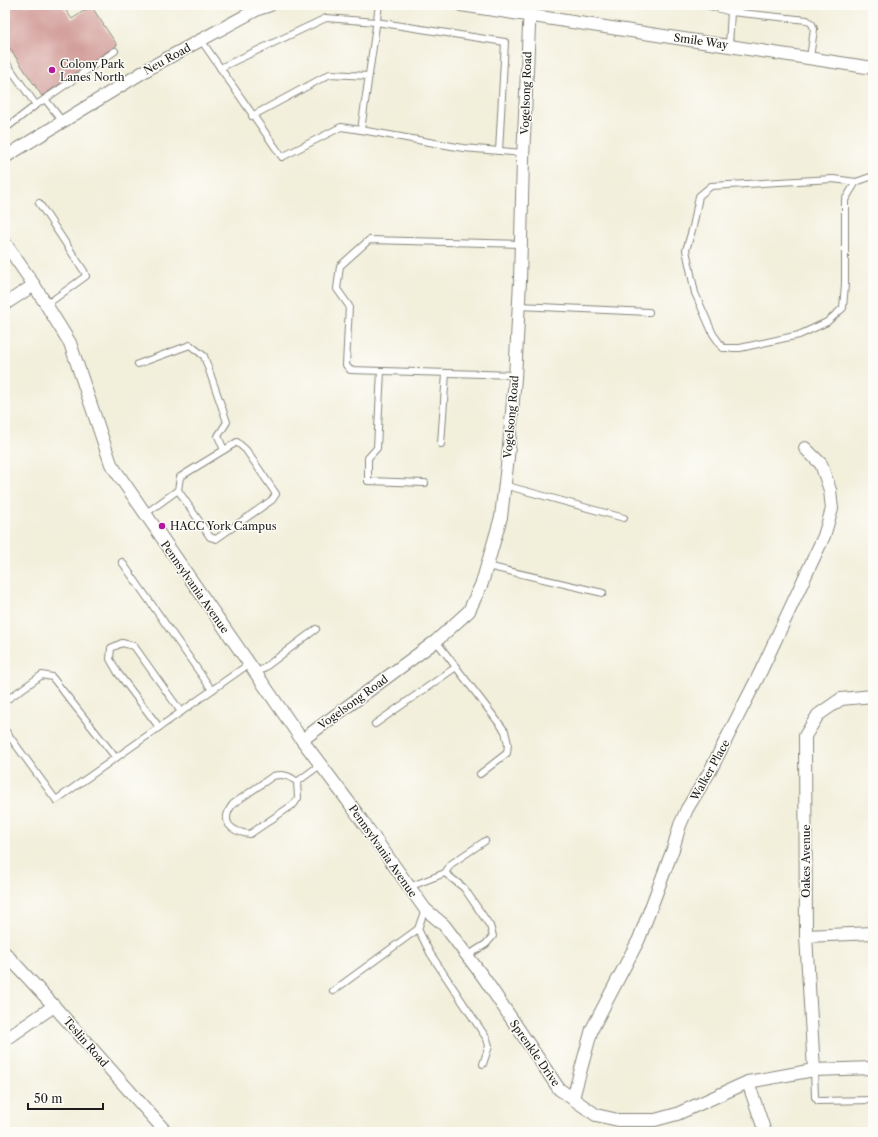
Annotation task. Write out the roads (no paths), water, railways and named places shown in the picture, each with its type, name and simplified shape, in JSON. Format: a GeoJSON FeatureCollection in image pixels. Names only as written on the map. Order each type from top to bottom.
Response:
{"type":"FeatureCollection","features":[{"type":"Feature","properties":{"kind":"street","name":"Neu Road"},"geometry":{"type":"LineString","coordinates":[[5,157],[153,66],[258,9],[270,5]]}},
{"type":"Feature","properties":{"kind":"street"},"geometry":{"type":"LineString","coordinates":[[461,5],[530,10]]}},
{"type":"Feature","properties":{"kind":"street","name":"Smile Way"},"geometry":{"type":"LineString","coordinates":[[530,10],[729,45],[873,68]]}},
{"type":"Feature","properties":{"kind":"street","name":"Vogelsong Road"},"geometry":{"type":"LineString","coordinates":[[302,740],[436,641],[469,611],[482,583],[501,517],[515,375],[530,10]]}},
{"type":"Feature","properties":{"kind":"street","name":"Pennsylvania Avenue"},"geometry":{"type":"LineString","coordinates":[[5,243],[34,285],[70,343],[111,464],[248,664],[425,909]]}},
{"type":"Feature","properties":{"kind":"street"},"geometry":{"type":"LineString","coordinates":[[5,304],[34,285]]}},
{"type":"Feature","properties":{"kind":"street","name":"Walker Place"},"geometry":{"type":"LineString","coordinates":[[573,1098],[592,1029],[639,938],[687,809],[710,771],[760,673],[824,536],[832,509],[830,490],[821,464],[805,448]]}},
{"type":"Feature","properties":{"kind":"street","name":"Oakes Avenue"},"geometry":{"type":"LineString","coordinates":[[814,1070],[806,936],[805,736],[818,715],[841,700],[873,696]]}},
{"type":"Feature","properties":{"kind":"street","name":"Sprenkle Drive"},"geometry":{"type":"LineString","coordinates":[[425,909],[444,925],[559,1089],[596,1114],[618,1120],[655,1120],[677,1114],[748,1082],[814,1070],[873,1068]]}},
{"type":"Feature","properties":{"kind":"street"},"geometry":{"type":"LineString","coordinates":[[806,936],[873,933]]}},
{"type":"Feature","properties":{"kind":"street","name":"Teslin Road"},"geometry":{"type":"LineString","coordinates":[[5,953],[166,1132]]}},
{"type":"Feature","properties":{"kind":"street"},"geometry":{"type":"LineString","coordinates":[[5,1040],[54,1006]]}},
{"type":"Feature","properties":{"kind":"street"},"geometry":{"type":"LineString","coordinates":[[748,1082],[765,1132]]}},
{"type":"Feature","properties":{"kind":"lane"},"geometry":{"type":"LineString","coordinates":[[361,130],[379,5]]}},
{"type":"Feature","properties":{"kind":"lane"},"geometry":{"type":"LineString","coordinates":[[706,5],[807,20],[812,24],[814,29],[810,58]]}},
{"type":"Feature","properties":{"kind":"lane"},"geometry":{"type":"LineString","coordinates":[[729,45],[732,8]]}},
{"type":"Feature","properties":{"kind":"lane"},"geometry":{"type":"LineString","coordinates":[[220,68],[326,18],[376,22],[505,42],[499,151]]}},
{"type":"Feature","properties":{"kind":"lane"},"geometry":{"type":"LineString","coordinates":[[201,40],[282,158],[341,128],[361,130],[463,148],[524,153]]}},
{"type":"Feature","properties":{"kind":"lane"},"geometry":{"type":"LineString","coordinates":[[5,129],[36,105],[115,51]]}},
{"type":"Feature","properties":{"kind":"lane"},"geometry":{"type":"LineString","coordinates":[[5,61],[36,105]]}},
{"type":"Feature","properties":{"kind":"lane"},"geometry":{"type":"LineString","coordinates":[[252,116],[330,74],[368,76]]}},
{"type":"Feature","properties":{"kind":"lane"},"geometry":{"type":"LineString","coordinates":[[45,99],[63,122]]}},
{"type":"Feature","properties":{"kind":"lane"},"geometry":{"type":"LineString","coordinates":[[856,182],[845,200],[845,284],[843,308],[827,322],[799,335],[740,348],[723,348],[713,334],[695,293],[686,250],[693,228],[699,196],[711,186],[833,179],[856,182],[873,176]]}},
{"type":"Feature","properties":{"kind":"lane"},"geometry":{"type":"LineString","coordinates":[[40,203],[86,276],[46,305]]}},
{"type":"Feature","properties":{"kind":"lane"},"geometry":{"type":"LineString","coordinates":[[515,375],[350,370],[346,365],[349,306],[337,289],[340,266],[369,240],[521,244]]}},
{"type":"Feature","properties":{"kind":"lane"},"geometry":{"type":"LineString","coordinates":[[519,306],[649,312]]}},
{"type":"Feature","properties":{"kind":"lane"},"geometry":{"type":"LineString","coordinates":[[138,364],[190,345],[204,356],[227,422],[218,436],[224,450]]}},
{"type":"Feature","properties":{"kind":"lane"},"geometry":{"type":"LineString","coordinates":[[381,371],[377,448],[368,458],[368,481],[425,483]]}},
{"type":"Feature","properties":{"kind":"lane"},"geometry":{"type":"LineString","coordinates":[[442,444],[446,373]]}},
{"type":"Feature","properties":{"kind":"lane"},"geometry":{"type":"LineString","coordinates":[[237,442],[246,450],[276,494],[272,500],[216,539],[210,537],[178,490],[180,477],[237,442]]}},
{"type":"Feature","properties":{"kind":"lane"},"geometry":{"type":"LineString","coordinates":[[504,485],[624,518]]}},
{"type":"Feature","properties":{"kind":"lane"},"geometry":{"type":"LineString","coordinates":[[145,514],[178,490]]}},
{"type":"Feature","properties":{"kind":"lane"},"geometry":{"type":"LineString","coordinates":[[122,562],[212,690]]}},
{"type":"Feature","properties":{"kind":"lane"},"geometry":{"type":"LineString","coordinates":[[487,566],[603,593]]}},
{"type":"Feature","properties":{"kind":"lane"},"geometry":{"type":"LineString","coordinates":[[256,674],[316,630]]}},
{"type":"Feature","properties":{"kind":"lane"},"geometry":{"type":"LineString","coordinates":[[436,641],[505,731],[508,744],[507,753],[480,774]]}},
{"type":"Feature","properties":{"kind":"lane"},"geometry":{"type":"LineString","coordinates":[[159,727],[118,673],[110,659],[111,648],[122,643],[134,646],[181,712]]}},
{"type":"Feature","properties":{"kind":"lane"},"geometry":{"type":"LineString","coordinates":[[5,730],[56,800],[248,664]]}},
{"type":"Feature","properties":{"kind":"lane"},"geometry":{"type":"LineString","coordinates":[[376,724],[456,667]]}},
{"type":"Feature","properties":{"kind":"lane"},"geometry":{"type":"LineString","coordinates":[[5,701],[42,674],[52,677],[116,758]]}},
{"type":"Feature","properties":{"kind":"lane"},"geometry":{"type":"LineString","coordinates":[[297,782],[320,765]]}},
{"type":"Feature","properties":{"kind":"lane"},"geometry":{"type":"LineString","coordinates":[[279,774],[290,776],[297,782],[298,798],[294,804],[250,834],[234,830],[229,825],[227,818],[232,804],[273,776],[279,774]]}},
{"type":"Feature","properties":{"kind":"lane"},"geometry":{"type":"LineString","coordinates":[[409,887],[445,873],[451,864],[485,841]]}},
{"type":"Feature","properties":{"kind":"lane"},"geometry":{"type":"LineString","coordinates":[[445,873],[464,888],[490,926],[493,936],[486,944],[467,956]]}},
{"type":"Feature","properties":{"kind":"lane"},"geometry":{"type":"LineString","coordinates":[[334,992],[418,929],[425,909]]}},
{"type":"Feature","properties":{"kind":"lane"},"geometry":{"type":"LineString","coordinates":[[418,929],[430,953],[487,1039],[489,1046],[483,1064]]}},
{"type":"Feature","properties":{"kind":"lane"},"geometry":{"type":"LineString","coordinates":[[814,1070],[815,1097],[818,1101],[873,1100]]}},
{"type":"Feature","properties":{"kind":"place","name":"Colony Park Lanes North"},"geometry":{"type":"Point","coordinates":[52,70]}},
{"type":"Feature","properties":{"kind":"place","name":"HACC York Campus"},"geometry":{"type":"Point","coordinates":[162,526]}}]}
